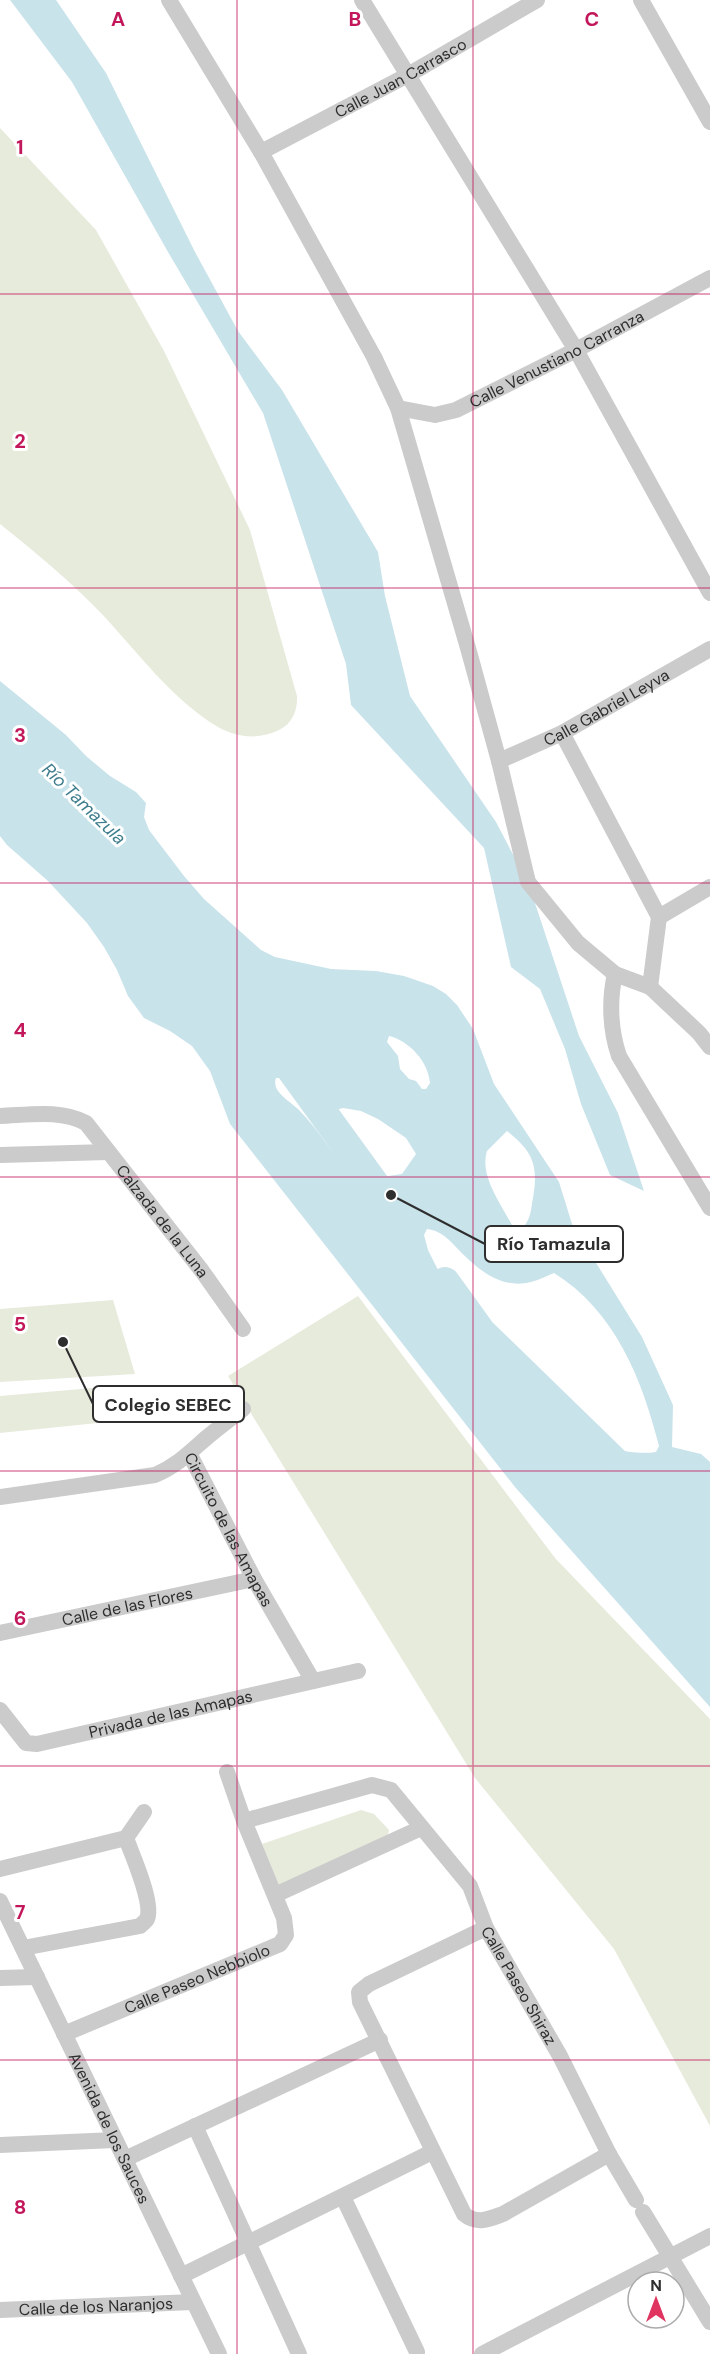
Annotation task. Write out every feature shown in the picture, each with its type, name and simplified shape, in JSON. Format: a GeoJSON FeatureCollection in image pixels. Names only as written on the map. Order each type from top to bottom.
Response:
{"type":"FeatureCollection","features":[{"type":"Feature","properties":{"kind":"street"},"geometry":{"type":"LineString","coordinates":[[169,0],[261,152],[374,357],[398,408],[499,761],[528,882],[578,943],[615,974],[650,987],[699,1033],[710,1047]]}},
{"type":"Feature","properties":{"kind":"street"},"geometry":{"type":"LineString","coordinates":[[362,0],[576,350],[710,593]]}},
{"type":"Feature","properties":{"kind":"street","name":"Calle Juan Carrasco"},"geometry":{"type":"LineString","coordinates":[[261,152],[408,75],[537,0]]}},
{"type":"Feature","properties":{"kind":"street"},"geometry":{"type":"LineString","coordinates":[[640,0],[710,122]]}},
{"type":"Feature","properties":{"kind":"street","name":"Calle Venustiano Carranza"},"geometry":{"type":"LineString","coordinates":[[398,408],[435,415],[456,410],[576,350],[710,278]]}},
{"type":"Feature","properties":{"kind":"street","name":"Calle Gabriel Leyva"},"geometry":{"type":"LineString","coordinates":[[499,761],[562,733],[710,649]]}},
{"type":"Feature","properties":{"kind":"street"},"geometry":{"type":"LineString","coordinates":[[562,733],[659,917],[650,987]]}},
{"type":"Feature","properties":{"kind":"street"},"geometry":{"type":"LineString","coordinates":[[659,917],[710,887]]}},
{"type":"Feature","properties":{"kind":"street"},"geometry":{"type":"LineString","coordinates":[[615,974],[612,990],[613,1040],[619,1056],[710,1208]]}},
{"type":"Feature","properties":{"kind":"street","name":"Calzada de la Luna"},"geometry":{"type":"LineString","coordinates":[[0,1116],[65,1115],[86,1123],[202,1271],[243,1329]]}},
{"type":"Feature","properties":{"kind":"street"},"geometry":{"type":"LineString","coordinates":[[0,1155],[108,1152]]}},
{"type":"Feature","properties":{"kind":"street"},"geometry":{"type":"LineString","coordinates":[[190,1455],[205,1439],[243,1409]]}},
{"type":"Feature","properties":{"kind":"street","name":"Circuito de las Amapas"},"geometry":{"type":"LineString","coordinates":[[0,1497],[155,1474],[174,1467],[190,1455],[254,1579],[313,1681]]}},
{"type":"Feature","properties":{"kind":"street","name":"Calle de las Flores"},"geometry":{"type":"LineString","coordinates":[[0,1633],[254,1579]]}},
{"type":"Feature","properties":{"kind":"street","name":"Privada de las Amapas"},"geometry":{"type":"LineString","coordinates":[[0,1710],[26,1743],[37,1744],[358,1671]]}},
{"type":"Feature","properties":{"kind":"street","name":"Calle Paseo Nebbiolo"},"geometry":{"type":"LineString","coordinates":[[64,2034],[280,1944],[286,1935],[287,1927],[244,1821],[227,1772]]}},
{"type":"Feature","properties":{"kind":"street"},"geometry":{"type":"LineString","coordinates":[[244,1821],[372,1785],[391,1790],[470,1886],[486,1928]]}},
{"type":"Feature","properties":{"kind":"street"},"geometry":{"type":"LineString","coordinates":[[0,1869],[126,1838],[144,1812]]}},
{"type":"Feature","properties":{"kind":"street"},"geometry":{"type":"LineString","coordinates":[[275,1895],[420,1828]]}},
{"type":"Feature","properties":{"kind":"street"},"geometry":{"type":"LineString","coordinates":[[23,1948],[140,1926],[144,1922],[148,1917],[148,1904],[126,1838]]}},
{"type":"Feature","properties":{"kind":"street","name":"Avenida de los Sauces"},"geometry":{"type":"LineString","coordinates":[[0,1901],[219,2354]]}},
{"type":"Feature","properties":{"kind":"street","name":"Calle Paseo Shiraz"},"geometry":{"type":"LineString","coordinates":[[609,2154],[503,2214],[484,2221],[472,2220],[464,2214],[432,2152],[360,2002],[359,1992],[369,1983],[486,1928],[560,2056],[609,2154],[710,2322]]}},
{"type":"Feature","properties":{"kind":"street"},"geometry":{"type":"LineString","coordinates":[[0,1978],[37,1977]]}},
{"type":"Feature","properties":{"kind":"street"},"geometry":{"type":"LineString","coordinates":[[125,2159],[380,2040]]}},
{"type":"Feature","properties":{"kind":"street"},"geometry":{"type":"LineString","coordinates":[[195,2126],[299,2354]]}},
{"type":"Feature","properties":{"kind":"street"},"geometry":{"type":"LineString","coordinates":[[0,2145],[115,2140]]}},
{"type":"Feature","properties":{"kind":"street"},"geometry":{"type":"LineString","coordinates":[[181,2276],[432,2152]]}},
{"type":"Feature","properties":{"kind":"street"},"geometry":{"type":"LineString","coordinates":[[343,2197],[417,2352]]}},
{"type":"Feature","properties":{"kind":"street"},"geometry":{"type":"LineString","coordinates":[[482,2354],[710,2236]]}},
{"type":"Feature","properties":{"kind":"street","name":"Calle de los Naranjos"},"geometry":{"type":"LineString","coordinates":[[0,2310],[193,2301]]}},
{"type":"Feature","properties":{"kind":"shaded area"},"geometry":{"type":"Polygon","coordinates":[[[0,128],[96,230],[164,351],[250,530],[297,696],[293,716],[279,730],[256,736],[233,734],[201,716],[155,674],[100,612],[76,589],[0,524],[0,128]]]}},
{"type":"Feature","properties":{"kind":"shaded area"},"geometry":{"type":"Polygon","coordinates":[[[358,1296],[555,1558],[710,1719],[710,2126],[614,1949],[475,1778],[228,1376],[358,1296]]]}},
{"type":"Feature","properties":{"kind":"shaded area"},"geometry":{"type":"Polygon","coordinates":[[[113,1300],[135,1374],[0,1382],[0,1309],[113,1300]]]}},
{"type":"Feature","properties":{"kind":"shaded area"},"geometry":{"type":"Polygon","coordinates":[[[104,1387],[117,1421],[0,1433],[0,1396],[104,1387]]]}},
{"type":"Feature","properties":{"kind":"shaded area"},"geometry":{"type":"Polygon","coordinates":[[[361,1810],[374,1814],[389,1830],[387,1839],[282,1892],[262,1844],[361,1810]]]}},
{"type":"Feature","properties":{"kind":"water"},"geometry":{"type":"Polygon","coordinates":[[[10,0],[56,0],[106,73],[195,252],[238,331],[282,390],[378,552],[385,596],[410,696],[496,822],[529,885],[579,1036],[618,1113],[644,1191],[610,1175],[581,1104],[565,1049],[540,989],[511,967],[484,848],[351,705],[346,664],[263,413],[168,252],[72,82],[10,0]]]}},
{"type":"Feature","properties":{"kind":"water","name":"Río Tamazula"},"geometry":{"type":"Polygon","coordinates":[[[0,681],[66,735],[110,776],[136,792],[146,803],[144,817],[149,830],[184,876],[204,899],[261,950],[275,957],[331,969],[376,971],[404,976],[433,986],[457,1005],[473,1029],[494,1084],[559,1182],[572,1224],[642,1337],[673,1405],[672,1447],[701,1454],[710,1462],[710,1707],[515,1487],[230,1124],[210,1071],[192,1046],[170,1031],[144,1018],[128,996],[117,970],[87,923],[48,881],[0,836],[0,681]],[[389,1036],[387,1042],[398,1056],[400,1069],[409,1079],[416,1081],[422,1089],[426,1089],[430,1083],[426,1067],[416,1053],[404,1042],[389,1036]],[[276,1078],[275,1083],[282,1096],[307,1118],[357,1179],[402,1174],[416,1154],[406,1138],[378,1119],[361,1111],[343,1108],[329,1112],[318,1099],[282,1078],[276,1078]],[[507,1131],[487,1151],[486,1170],[493,1190],[513,1227],[522,1229],[532,1207],[535,1180],[533,1162],[524,1147],[507,1131]],[[427,1229],[424,1235],[437,1268],[466,1309],[479,1334],[490,1343],[569,1433],[586,1442],[611,1448],[656,1452],[659,1446],[644,1396],[623,1349],[610,1327],[594,1307],[575,1289],[554,1273],[519,1284],[498,1280],[479,1269],[442,1235],[427,1229]]]}},
{"type":"Feature","properties":{"kind":"waterway","name":"Río Tamazula"},"geometry":{"type":"LineString","coordinates":[[283,1058],[394,1211]]}},
{"type":"Feature","properties":{"kind":"waterway","name":"Río Tamazula"},"geometry":{"type":"LineString","coordinates":[[445,1282],[481,1332],[626,1473]]}},
{"type":"Feature","properties":{"kind":"place","name":"Río Tamazula"},"geometry":{"type":"Point","coordinates":[391,1195]}},
{"type":"Feature","properties":{"kind":"place","name":"Colegio SEBEC"},"geometry":{"type":"Point","coordinates":[63,1342]}}]}
